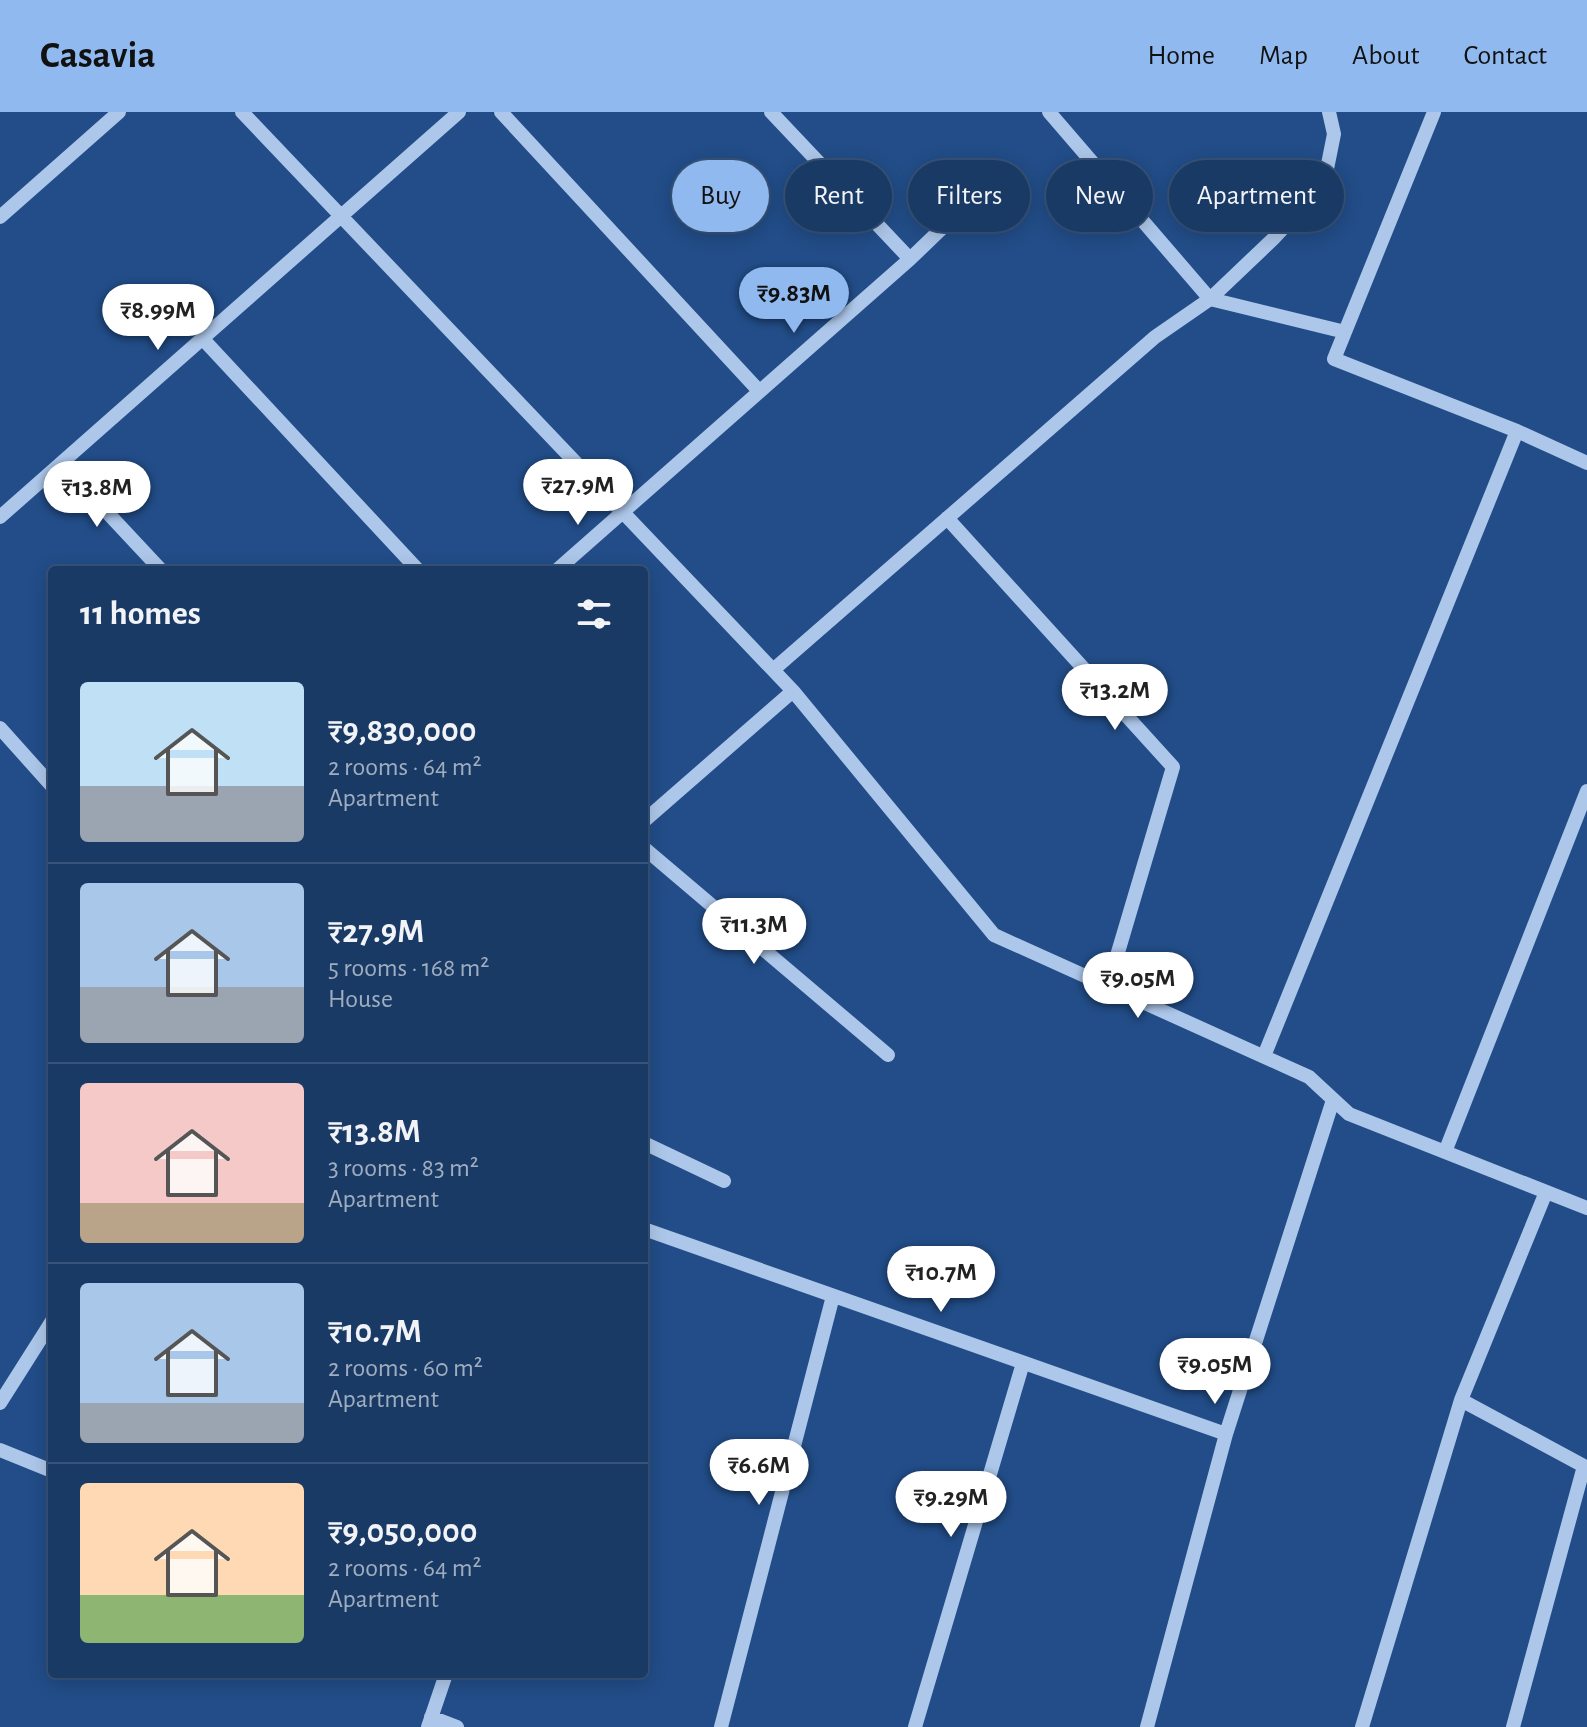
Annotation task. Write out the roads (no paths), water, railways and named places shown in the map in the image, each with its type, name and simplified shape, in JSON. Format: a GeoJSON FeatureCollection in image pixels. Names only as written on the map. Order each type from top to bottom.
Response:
{"type":"FeatureCollection","features":[{"type":"Feature","properties":{"kind":"street"},"geometry":{"type":"LineString","coordinates":[[0,217],[119,112]]}},
{"type":"Feature","properties":{"kind":"street"},"geometry":{"type":"LineString","coordinates":[[242,112],[793,691],[994,935],[1309,1077],[1349,1114],[1587,1208]]}},
{"type":"Feature","properties":{"kind":"street"},"geometry":{"type":"LineString","coordinates":[[0,517],[459,112]]}},
{"type":"Feature","properties":{"kind":"street"},"geometry":{"type":"LineString","coordinates":[[501,112],[759,391]]}},
{"type":"Feature","properties":{"kind":"street"},"geometry":{"type":"LineString","coordinates":[[771,112],[910,259]]}},
{"type":"Feature","properties":{"kind":"street"},"geometry":{"type":"LineString","coordinates":[[1049,112],[1210,299],[1345,332]]}},
{"type":"Feature","properties":{"kind":"street"},"geometry":{"type":"LineString","coordinates":[[773,670],[1155,337],[1210,299],[1273,239],[1324,184],[1334,134],[1329,112]]}},
{"type":"Feature","properties":{"kind":"street"},"geometry":{"type":"LineString","coordinates":[[1434,112],[1334,359],[1517,431],[1587,463]]}},
{"type":"Feature","properties":{"kind":"street"},"geometry":{"type":"LineString","coordinates":[[562,566],[938,232]]}},
{"type":"Feature","properties":{"kind":"street"},"geometry":{"type":"LineString","coordinates":[[202,338],[414,566]]}},
{"type":"Feature","properties":{"kind":"street"},"geometry":{"type":"LineString","coordinates":[[1264,1056],[1517,431]]}},
{"type":"Feature","properties":{"kind":"street"},"geometry":{"type":"LineString","coordinates":[[61,463],[157,566]]}},
{"type":"Feature","properties":{"kind":"street"},"geometry":{"type":"LineString","coordinates":[[947,518],[1173,767],[1108,986]]}},
{"type":"Feature","properties":{"kind":"street"},"geometry":{"type":"LineString","coordinates":[[648,818],[793,691]]}},
{"type":"Feature","properties":{"kind":"street"},"geometry":{"type":"LineString","coordinates":[[0,728],[48,782]]}},
{"type":"Feature","properties":{"kind":"street"},"geometry":{"type":"LineString","coordinates":[[1445,1152],[1587,791]]}},
{"type":"Feature","properties":{"kind":"street"},"geometry":{"type":"LineString","coordinates":[[648,851],[888,1055]]}},
{"type":"Feature","properties":{"kind":"street"},"geometry":{"type":"LineString","coordinates":[[1147,1727],[1226,1434],[1333,1100]]}},
{"type":"Feature","properties":{"kind":"street"},"geometry":{"type":"LineString","coordinates":[[648,1145],[724,1181]]}},
{"type":"Feature","properties":{"kind":"street"},"geometry":{"type":"LineString","coordinates":[[1362,1727],[1461,1400],[1546,1192]]}},
{"type":"Feature","properties":{"kind":"street"},"geometry":{"type":"LineString","coordinates":[[648,1230],[1226,1434]]}},
{"type":"Feature","properties":{"kind":"street"},"geometry":{"type":"LineString","coordinates":[[721,1727],[833,1296]]}},
{"type":"Feature","properties":{"kind":"street"},"geometry":{"type":"LineString","coordinates":[[0,1403],[48,1327]]}},
{"type":"Feature","properties":{"kind":"street"},"geometry":{"type":"LineString","coordinates":[[915,1727],[1023,1363]]}},
{"type":"Feature","properties":{"kind":"street"},"geometry":{"type":"LineString","coordinates":[[1461,1400],[1584,1466],[1513,1727]]}},
{"type":"Feature","properties":{"kind":"street"},"geometry":{"type":"LineString","coordinates":[[0,1450],[48,1469]]}},
{"type":"Feature","properties":{"kind":"street"},"geometry":{"type":"LineString","coordinates":[[445,1678],[429,1722],[457,1727]]}}]}
